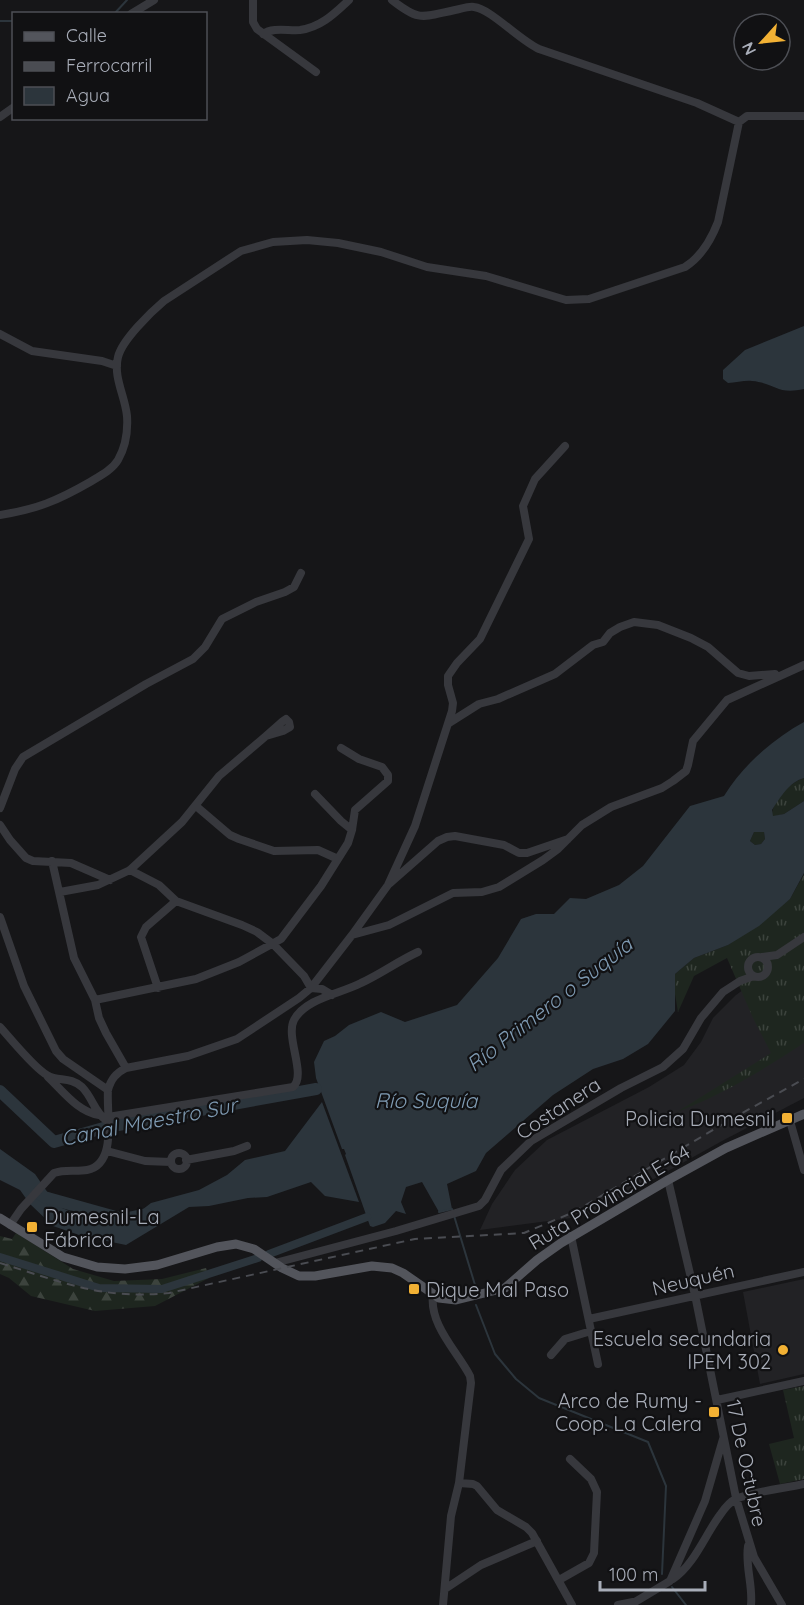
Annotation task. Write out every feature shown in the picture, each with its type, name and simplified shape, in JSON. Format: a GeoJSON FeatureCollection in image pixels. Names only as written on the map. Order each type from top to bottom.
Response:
{"type":"FeatureCollection","features":[{"type":"Feature","properties":{"kind":"main road","name":"Ruta Provincial E-64"},"geometry":{"type":"LineString","coordinates":[[0,1218],[63,1257],[97,1268],[125,1269],[157,1265],[229,1244],[249,1247],[291,1273],[304,1277],[365,1266],[386,1266],[403,1273],[445,1300],[456,1300],[509,1285],[537,1260],[571,1236],[726,1148],[804,1114]]}},
{"type":"Feature","properties":{"kind":"street"},"geometry":{"type":"LineString","coordinates":[[134,12],[154,0]]}},
{"type":"Feature","properties":{"kind":"street"},"geometry":{"type":"LineString","coordinates":[[253,0],[255,27],[316,72]]}},
{"type":"Feature","properties":{"kind":"street"},"geometry":{"type":"LineString","coordinates":[[263,34],[269,30],[300,30],[316,26],[328,19],[349,0]]}},
{"type":"Feature","properties":{"kind":"street"},"geometry":{"type":"LineString","coordinates":[[392,0],[408,13],[417,16],[474,7],[482,10],[530,45],[697,103],[739,122]]}},
{"type":"Feature","properties":{"kind":"street"},"geometry":{"type":"LineString","coordinates":[[0,117],[12,108]]}},
{"type":"Feature","properties":{"kind":"street"},"geometry":{"type":"LineString","coordinates":[[0,515],[38,507],[61,499],[100,476],[117,462],[125,445],[127,417],[117,366],[121,349],[154,309],[241,251],[264,244],[307,240],[338,243],[381,252],[427,267],[486,276],[566,300],[589,298],[685,267],[698,257],[718,222],[739,122],[747,116],[804,116]]}},
{"type":"Feature","properties":{"kind":"street"},"geometry":{"type":"LineString","coordinates":[[0,334],[32,351],[102,361],[117,366]]}},
{"type":"Feature","properties":{"kind":"street"},"geometry":{"type":"LineString","coordinates":[[10,1225],[51,1175],[61,1170],[91,1169],[100,1163],[107,1150],[108,1090],[113,1077],[126,1068],[188,1056],[228,1043],[287,1006],[311,988],[388,885],[415,826],[448,723],[453,703],[448,676],[480,639],[529,539],[523,506],[535,479],[565,446]]}},
{"type":"Feature","properties":{"kind":"street"},"geometry":{"type":"LineString","coordinates":[[0,808],[15,769],[23,757],[146,684],[194,659],[205,647],[222,619],[294,587],[301,573]]}},
{"type":"Feature","properties":{"kind":"street"},"geometry":{"type":"LineString","coordinates":[[448,723],[479,704],[498,699],[555,674],[593,645],[603,642],[610,633],[634,622],[658,625],[690,638],[708,647],[738,673],[749,676],[783,674]]}},
{"type":"Feature","properties":{"kind":"street"},"geometry":{"type":"LineString","coordinates":[[352,935],[389,925],[453,893],[491,890],[543,860],[582,825],[611,807],[662,788],[686,771],[693,741],[721,707],[735,696],[804,665]]}},
{"type":"Feature","properties":{"kind":"street"},"geometry":{"type":"LineString","coordinates":[[60,892],[98,885],[130,870],[182,822],[219,776],[266,735]]}},
{"type":"Feature","properties":{"kind":"street"},"geometry":{"type":"LineString","coordinates":[[95,1000],[196,979],[239,962],[281,939],[305,909],[348,843],[355,810],[387,781],[388,775],[382,766],[358,759],[341,748]]}},
{"type":"Feature","properties":{"kind":"street"},"geometry":{"type":"LineString","coordinates":[[315,794],[352,830]]}},
{"type":"Feature","properties":{"kind":"street"},"geometry":{"type":"LineString","coordinates":[[196,806],[230,835],[239,839],[274,850],[318,850],[338,859]]}},
{"type":"Feature","properties":{"kind":"street"},"geometry":{"type":"LineString","coordinates":[[0,825],[26,858],[33,861],[71,863],[110,879]]}},
{"type":"Feature","properties":{"kind":"street"},"geometry":{"type":"LineString","coordinates":[[388,885],[438,841],[447,837],[455,836],[504,845],[519,853],[527,853],[568,839]]}},
{"type":"Feature","properties":{"kind":"street"},"geometry":{"type":"LineString","coordinates":[[52,861],[74,958],[95,1000],[102,1025],[126,1068]]}},
{"type":"Feature","properties":{"kind":"street"},"geometry":{"type":"LineString","coordinates":[[130,870],[159,885],[176,901],[242,925],[273,944],[304,976],[311,988]]}},
{"type":"Feature","properties":{"kind":"street"},"geometry":{"type":"LineString","coordinates":[[158,988],[141,937],[146,927],[176,901]]}},
{"type":"Feature","properties":{"kind":"street"},"geometry":{"type":"LineString","coordinates":[[0,917],[24,986],[56,1052],[108,1090]]}},
{"type":"Feature","properties":{"kind":"street","name":"Costanera"},"geometry":{"type":"LineString","coordinates":[[275,1263],[396,1231],[482,1204],[497,1175],[531,1141],[613,1092],[657,1070],[687,1044],[705,1012],[723,992],[740,981],[762,976],[777,955],[804,937]]}},
{"type":"Feature","properties":{"kind":"street"},"geometry":{"type":"LineString","coordinates":[[0,1027],[80,1107],[108,1119],[293,1087],[297,1079],[291,1031],[294,1019],[310,1003],[364,982],[417,952]]}},
{"type":"Feature","properties":{"kind":"street","name":"Costanera"},"geometry":{"type":"LineString","coordinates":[[740,981],[751,960],[756,957],[777,955]]}},
{"type":"Feature","properties":{"kind":"street"},"geometry":{"type":"LineString","coordinates":[[762,957],[766,960],[768,967]]}},
{"type":"Feature","properties":{"kind":"street"},"geometry":{"type":"LineString","coordinates":[[748,968],[750,974],[754,976]]}},
{"type":"Feature","properties":{"kind":"street"},"geometry":{"type":"LineString","coordinates":[[311,988],[322,989],[332,995]]}},
{"type":"Feature","properties":{"kind":"street"},"geometry":{"type":"LineString","coordinates":[[47,1076],[73,1081],[81,1086],[90,1096],[99,1115]]}},
{"type":"Feature","properties":{"kind":"street"},"geometry":{"type":"LineString","coordinates":[[790,1121],[804,1170]]}},
{"type":"Feature","properties":{"kind":"street"},"geometry":{"type":"LineString","coordinates":[[107,1150],[145,1161],[171,1162],[174,1154],[184,1155],[186,1160],[234,1151],[247,1146]]}},
{"type":"Feature","properties":{"kind":"street","name":"17 De Octubre"},"geometry":{"type":"LineString","coordinates":[[668,1180],[748,1545],[782,1605]]}},
{"type":"Feature","properties":{"kind":"street"},"geometry":{"type":"LineString","coordinates":[[571,1236],[598,1364]]}},
{"type":"Feature","properties":{"kind":"street","name":"Neuquén"},"geometry":{"type":"LineString","coordinates":[[589,1319],[694,1294],[804,1272]]}},
{"type":"Feature","properties":{"kind":"street"},"geometry":{"type":"LineString","coordinates":[[433,1294],[434,1313],[447,1341],[470,1376],[471,1383],[459,1483],[451,1516],[443,1605]]}},
{"type":"Feature","properties":{"kind":"street"},"geometry":{"type":"LineString","coordinates":[[551,1355],[565,1339],[591,1331]]}},
{"type":"Feature","properties":{"kind":"street"},"geometry":{"type":"LineString","coordinates":[[717,1400],[804,1381]]}},
{"type":"Feature","properties":{"kind":"street"},"geometry":{"type":"LineString","coordinates":[[670,1581],[705,1501],[723,1438]]}},
{"type":"Feature","properties":{"kind":"street"},"geometry":{"type":"LineString","coordinates":[[559,1580],[589,1563],[594,1553],[597,1492],[591,1479],[570,1459]]}},
{"type":"Feature","properties":{"kind":"street"},"geometry":{"type":"LineString","coordinates":[[459,1483],[477,1486],[497,1510],[526,1527],[537,1541],[572,1605]]}},
{"type":"Feature","properties":{"kind":"street"},"geometry":{"type":"LineString","coordinates":[[618,1605],[631,1604],[656,1591],[683,1570],[726,1506],[736,1498],[804,1484]]}},
{"type":"Feature","properties":{"kind":"street"},"geometry":{"type":"LineString","coordinates":[[445,1589],[481,1564],[537,1541]]}},
{"type":"Feature","properties":{"kind":"street"},"geometry":{"type":"LineString","coordinates":[[748,1545],[751,1605]]}},
{"type":"Feature","properties":{"kind":"shaded area"},"geometry":{"type":"Polygon","coordinates":[[[804,945],[804,1098],[587,1216],[480,1230],[492,1204],[515,1170],[547,1140],[649,1087],[684,1065],[701,1042],[713,1018],[736,995],[804,945]]]}},
{"type":"Feature","properties":{"kind":"shaded area"},"geometry":{"type":"Polygon","coordinates":[[[804,1279],[804,1374],[760,1384],[743,1292],[804,1279]]]}},
{"type":"Feature","properties":{"kind":"green space"},"geometry":{"type":"Polygon","coordinates":[[[804,778],[804,801],[784,814],[772,817],[775,805],[782,793],[804,778]]]}},
{"type":"Feature","properties":{"kind":"green space"},"geometry":{"type":"Polygon","coordinates":[[[754,832],[764,832],[765,839],[761,844],[755,845],[750,841],[754,832]]]}},
{"type":"Feature","properties":{"kind":"green space"},"geometry":{"type":"Polygon","coordinates":[[[804,874],[804,1043],[742,1081],[677,1112],[771,1053],[727,958],[694,976],[678,1012],[673,982],[675,974],[694,958],[728,945],[790,899],[804,874]]]}},
{"type":"Feature","properties":{"kind":"green space"},"geometry":{"type":"Polygon","coordinates":[[[16,1233],[73,1269],[114,1281],[162,1279],[206,1268],[209,1278],[155,1306],[95,1311],[31,1296],[9,1278],[0,1274],[0,1236],[12,1239],[16,1233]]]}},
{"type":"Feature","properties":{"kind":"green space"},"geometry":{"type":"Polygon","coordinates":[[[804,1386],[804,1479],[780,1484],[769,1444],[794,1438],[783,1390],[804,1386]]]}},
{"type":"Feature","properties":{"kind":"water"},"geometry":{"type":"Polygon","coordinates":[[[804,326],[804,389],[787,391],[760,382],[728,383],[723,379],[723,370],[745,350],[804,326]]]}},
{"type":"Feature","properties":{"kind":"water","name":"Río Suquía"},"geometry":{"type":"Polygon","coordinates":[[[804,722],[804,778],[789,787],[772,810],[773,816],[784,814],[804,801],[804,873],[790,899],[759,926],[728,945],[694,958],[675,974],[675,1011],[648,1044],[623,1059],[593,1069],[553,1095],[486,1153],[476,1171],[447,1184],[452,1209],[439,1212],[422,1182],[406,1187],[401,1202],[406,1214],[396,1211],[385,1223],[370,1226],[346,1154],[342,1149],[316,1078],[314,1062],[324,1041],[349,1025],[381,1012],[405,1022],[457,1005],[498,958],[521,919],[536,914],[554,914],[570,898],[586,899],[619,885],[643,866],[690,806],[724,796],[749,763],[804,722]],[[754,832],[750,841],[755,845],[761,844],[765,839],[764,832],[754,832]]]}},
{"type":"Feature","properties":{"kind":"water","name":"Río Suquía"},"geometry":{"type":"Polygon","coordinates":[[[322,1102],[359,1202],[325,1196],[311,1182],[267,1197],[189,1207],[126,1245],[82,1236],[53,1226],[30,1204],[20,1190],[0,1180],[0,1149],[35,1174],[62,1208],[86,1218],[125,1223],[151,1203],[199,1190],[227,1175],[245,1160],[285,1151],[322,1102]]]}},
{"type":"Feature","properties":{"kind":"waterway"},"geometry":{"type":"LineString","coordinates":[[116,12],[127,0]]}},
{"type":"Feature","properties":{"kind":"waterway"},"geometry":{"type":"LineString","coordinates":[[0,21],[12,21]]}},
{"type":"Feature","properties":{"kind":"waterway","name":"Canal Maestro Sur"},"geometry":{"type":"LineString","coordinates":[[0,1091],[54,1142],[107,1127],[316,1089]]}},
{"type":"Feature","properties":{"kind":"waterway","name":"Río Primero o Suquía"},"geometry":{"type":"LineString","coordinates":[[40,1194],[123,1219],[147,1214]]}},
{"type":"Feature","properties":{"kind":"waterway"},"geometry":{"type":"LineString","coordinates":[[439,1212],[452,1209],[475,1285]]}},
{"type":"Feature","properties":{"kind":"waterway"},"geometry":{"type":"LineString","coordinates":[[269,1254],[367,1217]]}},
{"type":"Feature","properties":{"kind":"waterway"},"geometry":{"type":"LineString","coordinates":[[0,1257],[99,1288],[162,1289],[258,1258]]}},
{"type":"Feature","properties":{"kind":"waterway"},"geometry":{"type":"LineString","coordinates":[[476,1305],[495,1354],[516,1379],[539,1398],[648,1442],[666,1486],[662,1574]]}},
{"type":"Feature","properties":{"kind":"waterway"},"geometry":{"type":"LineString","coordinates":[[672,1587],[686,1605]]}},
{"type":"Feature","properties":{"kind":"railway"},"geometry":{"type":"LineString","coordinates":[[0,1263],[63,1283],[102,1292],[169,1293],[415,1239],[524,1233],[574,1212],[804,1079]]}},
{"type":"Feature","properties":{"kind":"place","name":"Policia Dumesnil"},"geometry":{"type":"Point","coordinates":[787,1118]}},
{"type":"Feature","properties":{"kind":"place","name":"Dumesnil-La Fábrica"},"geometry":{"type":"Point","coordinates":[32,1227]}},
{"type":"Feature","properties":{"kind":"place","name":"Dique Mal Paso"},"geometry":{"type":"Point","coordinates":[414,1289]}},
{"type":"Feature","properties":{"kind":"place","name":"Escuela secundaria IPEM 302"},"geometry":{"type":"Point","coordinates":[783,1350]}},
{"type":"Feature","properties":{"kind":"place","name":"Arco de Rumy - Coop. La Calera"},"geometry":{"type":"Point","coordinates":[714,1412]}}]}
